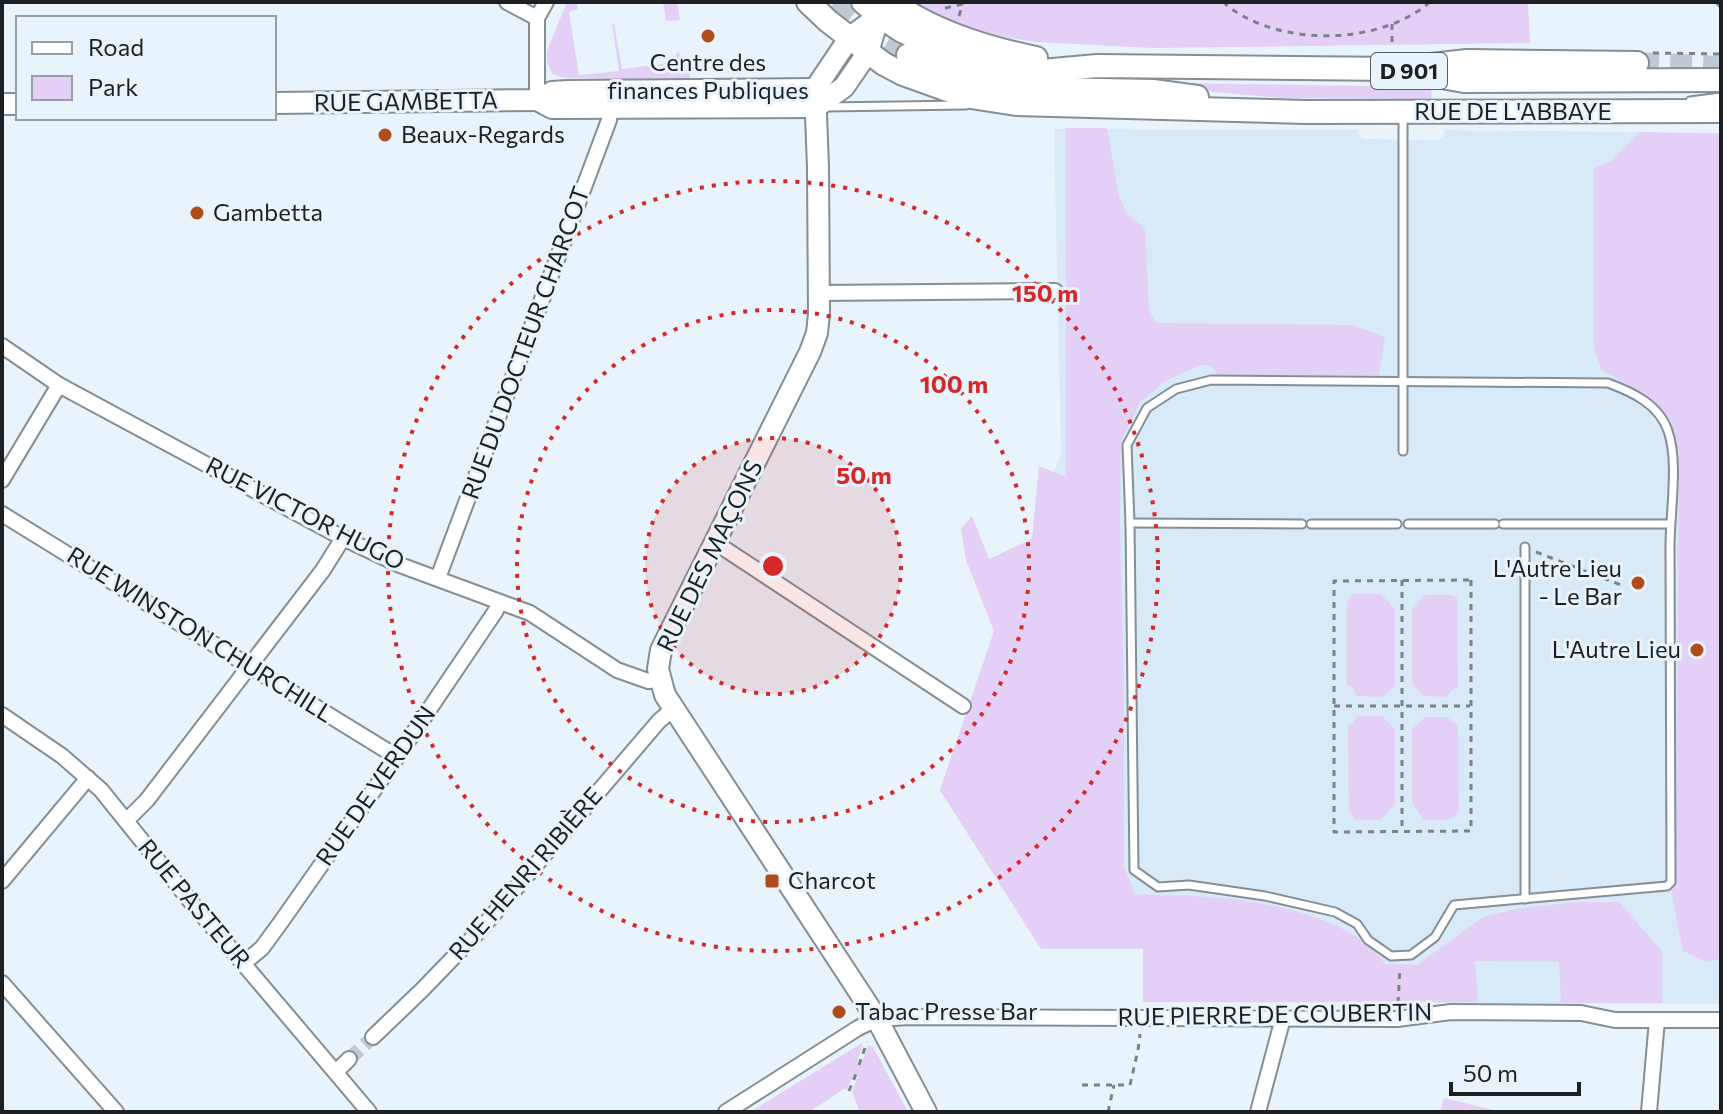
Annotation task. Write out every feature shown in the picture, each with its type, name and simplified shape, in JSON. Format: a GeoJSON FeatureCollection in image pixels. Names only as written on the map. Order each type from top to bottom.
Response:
{"type":"FeatureCollection","features":[{"type":"Feature","properties":{"kind":"main road","name":"RUE DE L'ABBAYE"},"geometry":{"type":"LineString","coordinates":[[808,2],[868,52],[903,74],[964,96],[1016,104],[1306,112],[1396,107],[1721,111]]}},
{"type":"Feature","properties":{"kind":"main road","name":"RUE DE L'ABBAYE"},"geometry":{"type":"LineString","coordinates":[[878,7],[902,31],[936,48],[988,64],[1042,71],[1097,66],[1395,61],[1637,63]]}},
{"type":"Feature","properties":{"kind":"main road"},"geometry":{"type":"LineString","coordinates":[[815,98],[850,37],[878,7]]}},
{"type":"Feature","properties":{"kind":"main road"},"geometry":{"type":"LineString","coordinates":[[815,98],[844,87],[868,52],[878,7]]}},
{"type":"Feature","properties":{"kind":"main road","name":"RUE DE L'ABBAYE"},"geometry":{"type":"LineString","coordinates":[[908,55],[939,69],[987,83],[1047,89],[1153,91],[1306,112]]}},
{"type":"Feature","properties":{"kind":"main road","name":"RUE DE L'ABBAYE"},"geometry":{"type":"LineString","coordinates":[[1395,61],[1464,81],[1721,80]]}},
{"type":"Feature","properties":{"kind":"main road","name":"RUE DE L'ABBAYE"},"geometry":{"type":"LineString","coordinates":[[537,100],[552,92],[815,98]]}},
{"type":"Feature","properties":{"kind":"main road","name":"RUE DE L'ABBAYE"},"geometry":{"type":"LineString","coordinates":[[537,100],[552,108],[815,98]]}},
{"type":"Feature","properties":{"kind":"main road","name":"RUE DES MAÇONS"},"geometry":{"type":"LineString","coordinates":[[815,98],[818,324],[810,352],[661,650],[658,669],[665,695],[877,1019],[926,1112]]}},
{"type":"Feature","properties":{"kind":"main road","name":"RUE GAMBETTA"},"geometry":{"type":"LineString","coordinates":[[276,103],[537,100]]}},
{"type":"Feature","properties":{"kind":"street"},"geometry":{"type":"LineString","coordinates":[[507,2],[537,18]]}},
{"type":"Feature","properties":{"kind":"street"},"geometry":{"type":"LineString","coordinates":[[537,100],[537,18],[546,2]]}},
{"type":"Feature","properties":{"kind":"street","name":"RUE DU DOCTEUR CHARCOT"},"geometry":{"type":"LineString","coordinates":[[438,578],[609,120],[610,106]]}},
{"type":"Feature","properties":{"kind":"street"},"geometry":{"type":"LineString","coordinates":[[818,293],[1055,291]]}},
{"type":"Feature","properties":{"kind":"street","name":"RUE VICTOR HUGO"},"geometry":{"type":"LineString","coordinates":[[2,346],[59,385],[343,538],[400,565],[530,613],[617,670],[648,681],[660,680]]}},
{"type":"Feature","properties":{"kind":"street"},"geometry":{"type":"LineString","coordinates":[[2,480],[59,385]]}},
{"type":"Feature","properties":{"kind":"street","name":"RUE WINSTON CHURCHILL"},"geometry":{"type":"LineString","coordinates":[[2,514],[397,757]]}},
{"type":"Feature","properties":{"kind":"street"},"geometry":{"type":"LineString","coordinates":[[126,821],[147,800],[323,570],[343,538]]}},
{"type":"Feature","properties":{"kind":"street"},"geometry":{"type":"LineString","coordinates":[[714,544],[963,706]]}},
{"type":"Feature","properties":{"kind":"street","name":"RUE DE VERDUN"},"geometry":{"type":"LineString","coordinates":[[244,963],[262,948],[275,930],[397,757],[500,602]]}},
{"type":"Feature","properties":{"kind":"street","name":"RUE HENRI RIBIÈRE"},"geometry":{"type":"LineString","coordinates":[[373,1037],[480,930],[659,721],[674,708]]}},
{"type":"Feature","properties":{"kind":"street","name":"RUE PASTEUR"},"geometry":{"type":"LineString","coordinates":[[2,715],[62,756],[101,790],[369,1112]]}},
{"type":"Feature","properties":{"kind":"street"},"geometry":{"type":"LineString","coordinates":[[2,881],[88,778]]}},
{"type":"Feature","properties":{"kind":"street"},"geometry":{"type":"LineString","coordinates":[[2,983],[116,1112]]}},
{"type":"Feature","properties":{"kind":"street","name":"RUE PIERRE DE COUBERTIN"},"geometry":{"type":"LineString","coordinates":[[877,1019],[1397,1019],[1466,1012],[1581,1013],[1615,1020],[1721,1020]]}},
{"type":"Feature","properties":{"kind":"street"},"geometry":{"type":"LineString","coordinates":[[1258,1112],[1283,1018]]}},
{"type":"Feature","properties":{"kind":"street"},"geometry":{"type":"LineString","coordinates":[[726,1112],[877,1019]]}},
{"type":"Feature","properties":{"kind":"street"},"geometry":{"type":"LineString","coordinates":[[1649,1112],[1657,1020]]}},
{"type":"Feature","properties":{"kind":"street"},"geometry":{"type":"LineString","coordinates":[[336,1072],[349,1059]]}},
{"type":"Feature","properties":{"kind":"lane"},"geometry":{"type":"LineString","coordinates":[[1579,102],[1673,103],[1721,97]]}},
{"type":"Feature","properties":{"kind":"lane","name":"RUE DE L'ABBAYE"},"geometry":{"type":"LineString","coordinates":[[815,98],[1016,104]]}},
{"type":"Feature","properties":{"kind":"lane"},"geometry":{"type":"LineString","coordinates":[[1396,107],[1402,139],[1403,451]]}},
{"type":"Feature","properties":{"kind":"lane"},"geometry":{"type":"LineString","coordinates":[[1211,380],[1403,381],[1608,383],[1631,392],[1652,406],[1667,428],[1673,452],[1670,524],[1671,882],[1667,886],[1454,905],[1435,937],[1411,955],[1391,956],[1368,940],[1357,924],[1335,912],[1265,896],[1189,885],[1158,887],[1134,870],[1130,523],[1127,445],[1147,408],[1176,389],[1211,380]]}},
{"type":"Feature","properties":{"kind":"lane"},"geometry":{"type":"LineString","coordinates":[[1130,523],[1397,524]]}},
{"type":"Feature","properties":{"kind":"lane"},"geometry":{"type":"LineString","coordinates":[[1408,524],[1670,524]]}},
{"type":"Feature","properties":{"kind":"lane"},"geometry":{"type":"LineString","coordinates":[[1525,547],[1525,899]]}},
{"type":"Feature","properties":{"kind":"path"},"geometry":{"type":"LineString","coordinates":[[1223,2],[1263,26],[1319,35],[1351,33],[1392,24],[1430,2]]}},
{"type":"Feature","properties":{"kind":"path"},"geometry":{"type":"LineString","coordinates":[[1716,2],[1721,8]]}},
{"type":"Feature","properties":{"kind":"path"},"geometry":{"type":"LineString","coordinates":[[942,9],[963,4]]}},
{"type":"Feature","properties":{"kind":"path"},"geometry":{"type":"LineString","coordinates":[[1392,24],[1395,61]]}},
{"type":"Feature","properties":{"kind":"path"},"geometry":{"type":"LineString","coordinates":[[1525,547],[1621,585]]}},
{"type":"Feature","properties":{"kind":"path"},"geometry":{"type":"LineString","coordinates":[[1402,580],[1402,832]]}},
{"type":"Feature","properties":{"kind":"path"},"geometry":{"type":"LineString","coordinates":[[1402,580],[1471,580],[1471,831],[1334,832],[1334,581],[1402,580]]}},
{"type":"Feature","properties":{"kind":"path"},"geometry":{"type":"LineString","coordinates":[[1334,706],[1471,706]]}},
{"type":"Feature","properties":{"kind":"path"},"geometry":{"type":"LineString","coordinates":[[1397,1019],[1401,955]]}},
{"type":"Feature","properties":{"kind":"path"},"geometry":{"type":"LineString","coordinates":[[1082,1085],[1130,1085],[1141,1018]]}},
{"type":"Feature","properties":{"kind":"path"},"geometry":{"type":"LineString","coordinates":[[859,1065],[866,1044]]}},
{"type":"Feature","properties":{"kind":"path"},"geometry":{"type":"LineString","coordinates":[[849,1091],[856,1074]]}},
{"type":"Feature","properties":{"kind":"path"},"geometry":{"type":"LineString","coordinates":[[1108,1112],[1114,1085]]}},
{"type":"Feature","properties":{"kind":"shaded area"},"geometry":{"type":"Polygon","coordinates":[[[1054,129],[1358,130],[1360,137],[1365,139],[1438,140],[1443,138],[1445,130],[1721,133],[1721,1004],[1143,1002],[1143,949],[1041,949],[940,790],[1061,453],[1054,129]]]}},
{"type":"Feature","properties":{"kind":"green space"},"geometry":{"type":"Polygon","coordinates":[[[567,2],[577,2],[578,9],[569,12],[579,75],[619,71],[614,24],[622,69],[670,63],[679,51],[682,67],[689,71],[690,79],[566,78],[555,75],[547,62],[547,51],[567,2]]]}},
{"type":"Feature","properties":{"kind":"green space"},"geometry":{"type":"Polygon","coordinates":[[[663,2],[677,2],[680,20],[666,21],[663,2]]]}},
{"type":"Feature","properties":{"kind":"green space"},"geometry":{"type":"Polygon","coordinates":[[[911,2],[1528,2],[1530,43],[1153,48],[1035,42],[999,36],[947,20],[911,2]]]}},
{"type":"Feature","properties":{"kind":"green space"},"geometry":{"type":"Polygon","coordinates":[[[1171,83],[1431,87],[1432,99],[1281,98],[1171,88],[1171,83]]]}},
{"type":"Feature","properties":{"kind":"green space"},"geometry":{"type":"Polygon","coordinates":[[[1066,128],[1107,128],[1119,196],[1126,212],[1145,229],[1149,310],[1156,323],[1353,325],[1385,337],[1379,375],[1218,375],[1210,365],[1200,365],[1167,380],[1140,402],[1121,442],[1124,866],[1135,894],[1225,898],[1291,910],[1354,935],[1385,964],[1417,965],[1483,917],[1516,909],[1576,902],[1619,902],[1662,951],[1662,1003],[1561,1003],[1559,962],[1475,961],[1478,1002],[1143,1002],[1143,949],[1041,949],[940,790],[994,631],[966,560],[961,529],[972,516],[989,559],[1032,539],[1039,466],[1066,477],[1066,128]]]}},
{"type":"Feature","properties":{"kind":"green space"},"geometry":{"type":"Polygon","coordinates":[[[1640,132],[1721,134],[1721,959],[1707,962],[1683,951],[1671,890],[1676,882],[1679,453],[1672,427],[1655,402],[1601,369],[1594,347],[1594,168],[1611,161],[1640,132]]]}},
{"type":"Feature","properties":{"kind":"green space"},"geometry":{"type":"Polygon","coordinates":[[[1355,594],[1381,594],[1395,609],[1395,685],[1382,697],[1357,696],[1347,685],[1347,602],[1355,594]]]}},
{"type":"Feature","properties":{"kind":"green space"},"geometry":{"type":"Polygon","coordinates":[[[1425,595],[1457,597],[1458,687],[1447,697],[1424,696],[1412,684],[1412,610],[1425,595]]]}},
{"type":"Feature","properties":{"kind":"green space"},"geometry":{"type":"Polygon","coordinates":[[[1357,716],[1382,716],[1395,729],[1395,804],[1380,820],[1356,820],[1349,811],[1348,726],[1357,716]]]}},
{"type":"Feature","properties":{"kind":"green space"},"geometry":{"type":"Polygon","coordinates":[[[1425,717],[1447,717],[1458,726],[1459,809],[1453,817],[1444,820],[1424,820],[1412,803],[1412,729],[1425,717]]]}},
{"type":"Feature","properties":{"kind":"green space"},"geometry":{"type":"Polygon","coordinates":[[[863,1043],[857,1064],[861,1065],[868,1045],[873,1047],[908,1112],[860,1112],[852,1092],[858,1075],[854,1074],[847,1090],[809,1112],[750,1112],[863,1043]]]}},
{"type":"Feature","properties":{"kind":"green space"},"geometry":{"type":"Polygon","coordinates":[[[1444,1098],[1502,1112],[1435,1112],[1440,1111],[1444,1098]]]}},
{"type":"Feature","properties":{"kind":"tunnel"},"geometry":{"type":"LineString","coordinates":[[835,2],[876,36],[908,55]]}},
{"type":"Feature","properties":{"kind":"tunnel"},"geometry":{"type":"LineString","coordinates":[[1637,63],[1721,67]]}},
{"type":"Feature","properties":{"kind":"tunnel"},"geometry":{"type":"LineString","coordinates":[[349,1059],[373,1037]]}},
{"type":"Feature","properties":{"kind":"place","name":"Centre des finances Publiques"},"geometry":{"type":"Point","coordinates":[708,36]}},
{"type":"Feature","properties":{"kind":"place","name":"Beaux-Regards"},"geometry":{"type":"Point","coordinates":[385,135]}},
{"type":"Feature","properties":{"kind":"place","name":"Gambetta"},"geometry":{"type":"Point","coordinates":[197,213]}},
{"type":"Feature","properties":{"kind":"place","name":"L'Autre Lieu - Le Bar"},"geometry":{"type":"Point","coordinates":[1638,583]}},
{"type":"Feature","properties":{"kind":"place","name":"L'Autre Lieu"},"geometry":{"type":"Point","coordinates":[1697,650]}},
{"type":"Feature","properties":{"kind":"place","name":"Charcot"},"geometry":{"type":"Point","coordinates":[772,881]}},
{"type":"Feature","properties":{"kind":"place","name":"Tabac Presse Bar"},"geometry":{"type":"Point","coordinates":[839,1012]}}]}
